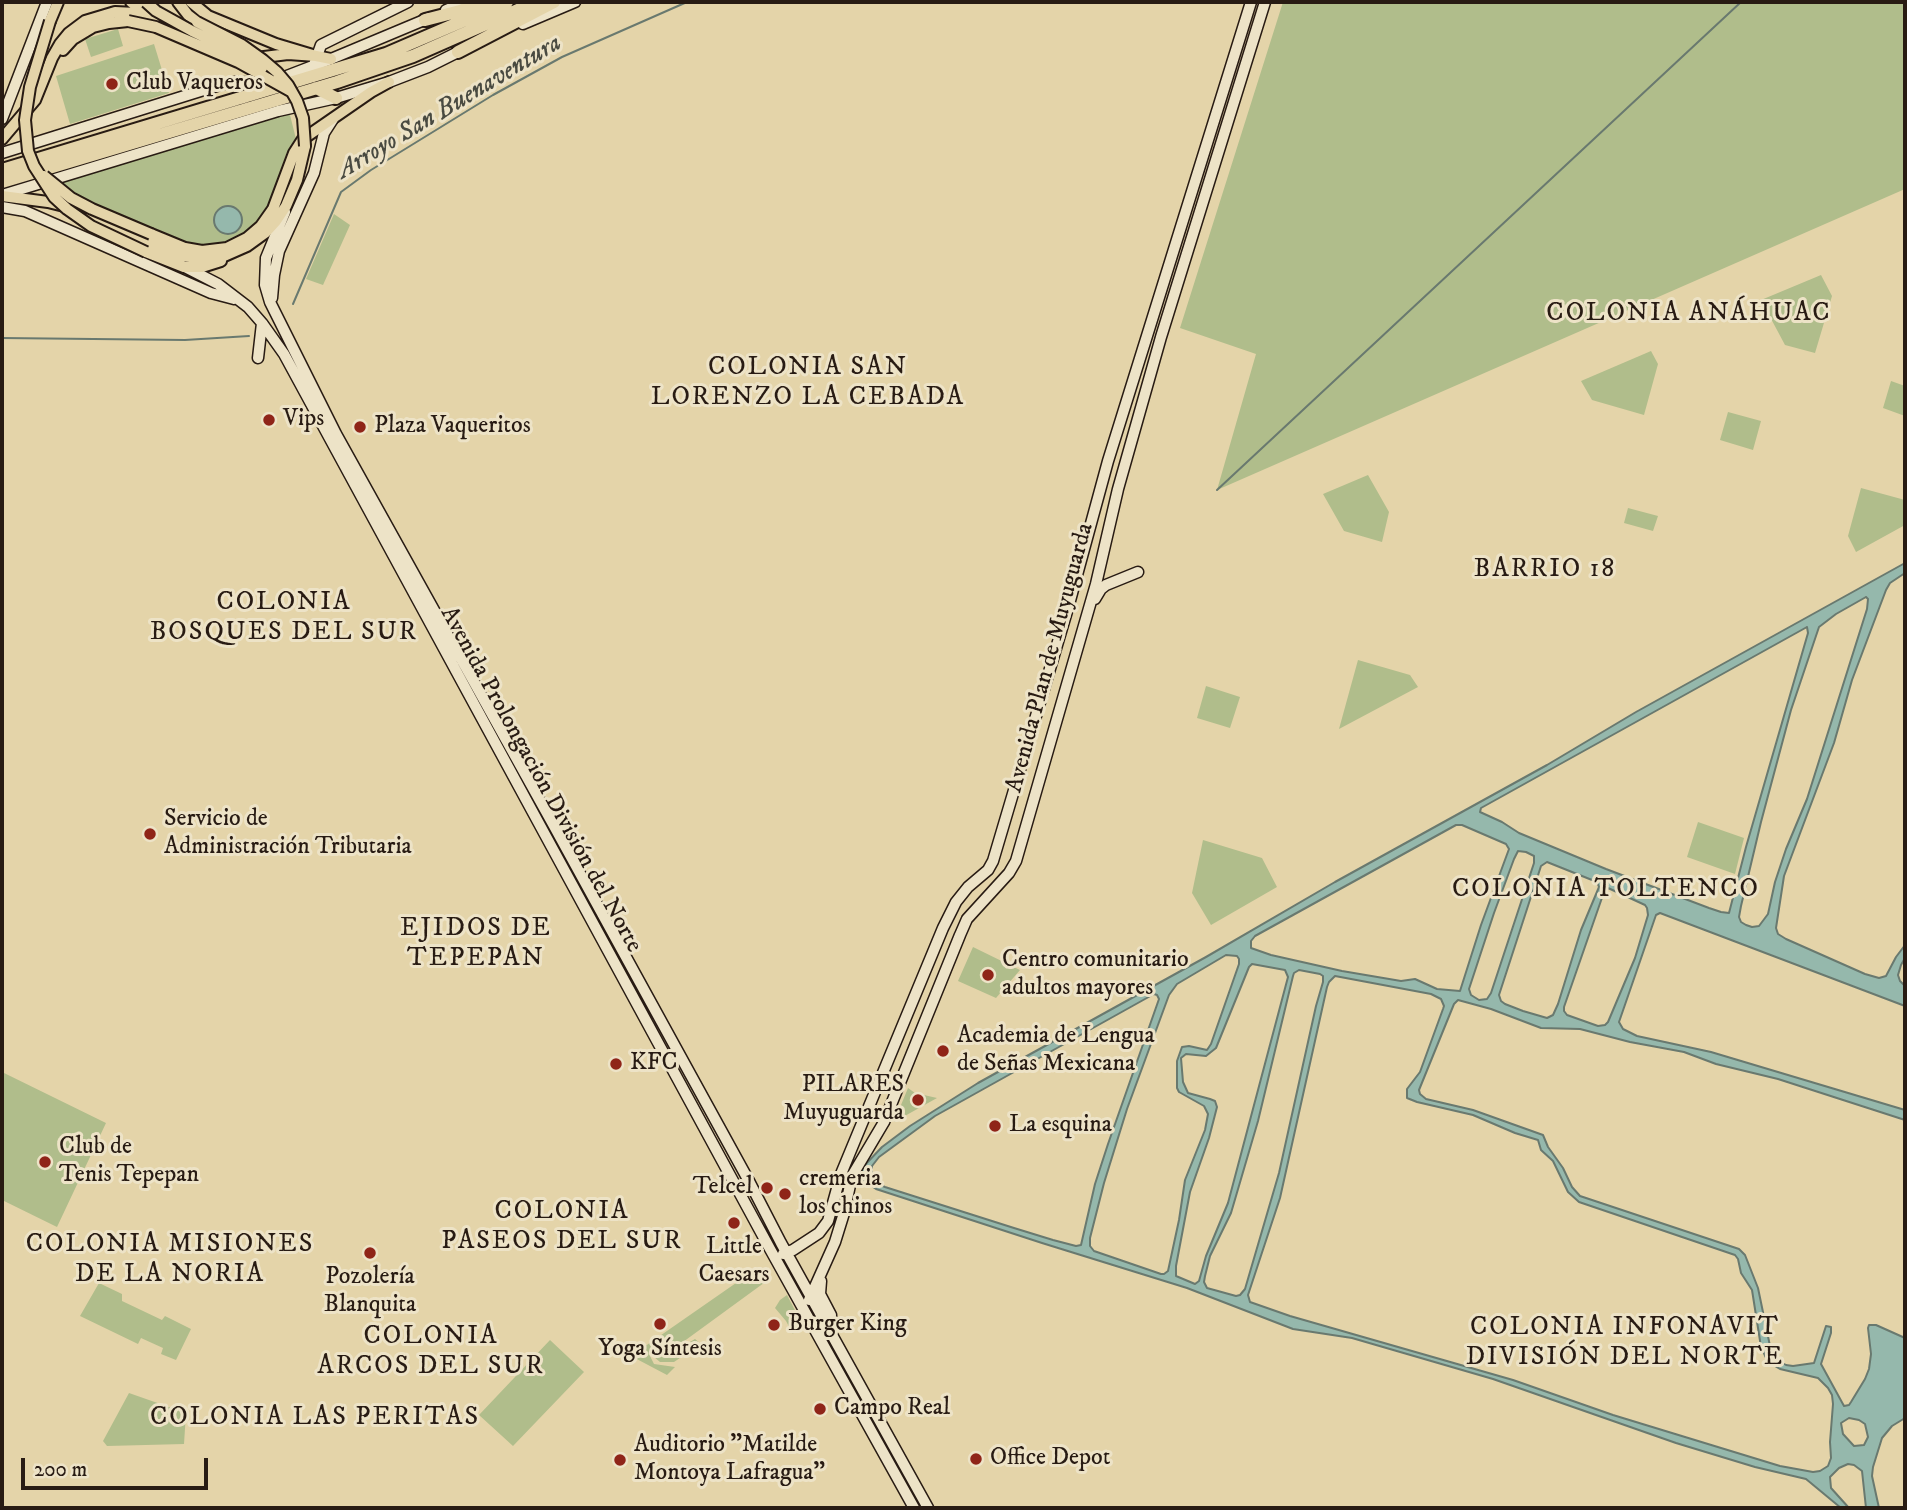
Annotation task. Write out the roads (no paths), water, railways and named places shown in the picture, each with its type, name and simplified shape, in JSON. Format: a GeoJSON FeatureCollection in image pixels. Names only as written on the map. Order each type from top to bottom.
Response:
{"type":"FeatureCollection","features":[{"type":"Feature","properties":{"kind":"highway"},"geometry":{"type":"LineString","coordinates":[[425,20],[483,2]]}},
{"type":"Feature","properties":{"kind":"highway"},"geometry":{"type":"LineString","coordinates":[[2,170],[292,88],[386,54],[507,2]]}},
{"type":"Feature","properties":{"kind":"highway"},"geometry":{"type":"LineString","coordinates":[[2,182],[413,56],[536,2]]}},
{"type":"Feature","properties":{"kind":"highway"},"geometry":{"type":"LineString","coordinates":[[458,52],[554,2]]}},
{"type":"Feature","properties":{"kind":"highway"},"geometry":{"type":"LineString","coordinates":[[292,88],[312,63]]}},
{"type":"Feature","properties":{"kind":"highway"},"geometry":{"type":"LineString","coordinates":[[278,80],[292,88]]}},
{"type":"Feature","properties":{"kind":"highway"},"geometry":{"type":"LineString","coordinates":[[315,88],[336,98]]}},
{"type":"Feature","properties":{"kind":"highway"},"geometry":{"type":"LineString","coordinates":[[302,104],[315,88]]}},
{"type":"Feature","properties":{"kind":"main road"},"geometry":{"type":"LineString","coordinates":[[2,119],[47,2]]}},
{"type":"Feature","properties":{"kind":"main road","name":"Avenida Prolongación División del Norte"},"geometry":{"type":"LineString","coordinates":[[58,2],[26,103],[25,135],[34,166],[54,197],[91,226],[184,267],[218,284],[238,299],[262,323],[284,354],[914,1508]]}},
{"type":"Feature","properties":{"kind":"main road"},"geometry":{"type":"LineString","coordinates":[[51,19],[65,2]]}},
{"type":"Feature","properties":{"kind":"main road"},"geometry":{"type":"LineString","coordinates":[[131,2],[151,18]]}},
{"type":"Feature","properties":{"kind":"main road"},"geometry":{"type":"LineString","coordinates":[[146,2],[168,18],[252,60],[278,80]]}},
{"type":"Feature","properties":{"kind":"main road"},"geometry":{"type":"LineString","coordinates":[[178,2],[197,22],[257,55],[292,88],[303,118],[305,140],[303,163],[292,193],[270,228],[223,261],[208,266],[184,267]]}},
{"type":"Feature","properties":{"kind":"main road"},"geometry":{"type":"LineString","coordinates":[[191,2],[208,16],[276,44],[312,63]]}},
{"type":"Feature","properties":{"kind":"main road"},"geometry":{"type":"LineString","coordinates":[[312,63],[321,45],[408,2]]}},
{"type":"Feature","properties":{"kind":"main road"},"geometry":{"type":"LineString","coordinates":[[2,153],[223,83],[262,83],[278,80],[312,63],[331,59],[465,2]]}},
{"type":"Feature","properties":{"kind":"main road"},"geometry":{"type":"LineString","coordinates":[[2,195],[302,104],[336,98],[389,82],[575,2]]}},
{"type":"Feature","properties":{"kind":"main road","name":"Avenida Plan de Muyuguarda"},"geometry":{"type":"LineString","coordinates":[[775,1257],[819,1233],[828,1221],[841,1174],[943,928],[956,902],[968,887],[988,870],[993,861],[1065,620],[1108,461],[1251,2]]}},
{"type":"Feature","properties":{"kind":"main road","name":"Avenida Plan de Muyuguarda"},"geometry":{"type":"LineString","coordinates":[[806,1312],[810,1295],[824,1271],[841,1223],[852,1176],[884,1122],[960,934],[967,919],[1009,873],[1016,861],[1085,622],[1118,489],[1161,337],[1265,2]]}},
{"type":"Feature","properties":{"kind":"main road"},"geometry":{"type":"LineString","coordinates":[[2,139],[39,93],[60,44],[69,33],[85,21],[109,13],[136,13],[242,57],[295,54],[312,63]]}},
{"type":"Feature","properties":{"kind":"main road"},"geometry":{"type":"LineString","coordinates":[[46,73],[68,43],[79,35],[101,24],[128,22],[156,27],[278,80]]}},
{"type":"Feature","properties":{"kind":"main road"},"geometry":{"type":"LineString","coordinates":[[34,166],[71,198],[92,209],[185,248],[202,251],[227,248],[247,239],[274,209],[299,144],[312,131],[389,82]]}},
{"type":"Feature","properties":{"kind":"main road"},"geometry":{"type":"LineString","coordinates":[[272,306],[279,251],[314,173],[322,139],[333,118]]}},
{"type":"Feature","properties":{"kind":"main road","name":"Avenida Prolongación División del Norte"},"geometry":{"type":"LineString","coordinates":[[292,193],[266,258],[265,285],[272,306],[337,434],[831,1331]]}},
{"type":"Feature","properties":{"kind":"main road"},"geometry":{"type":"LineString","coordinates":[[2,195],[68,207],[179,256],[208,258],[242,250]]}},
{"type":"Feature","properties":{"kind":"main road"},"geometry":{"type":"LineString","coordinates":[[2,207],[25,211],[211,293],[238,299]]}},
{"type":"Feature","properties":{"kind":"main road"},"geometry":{"type":"LineString","coordinates":[[257,358],[262,323]]}},
{"type":"Feature","properties":{"kind":"main road"},"geometry":{"type":"LineString","coordinates":[[1085,622],[1101,589],[1138,572]]}},
{"type":"Feature","properties":{"kind":"main road"},"geometry":{"type":"LineString","coordinates":[[824,1271],[819,1290],[831,1315],[831,1331],[928,1508]]}},
{"type":"Feature","properties":{"kind":"main road"},"geometry":{"type":"LineString","coordinates":[[859,1408],[871,1404]]}},
{"type":"Feature","properties":{"kind":"water"},"geometry":{"type":"Polygon","coordinates":[[[228,206],[238,210],[242,220],[238,230],[228,234],[218,230],[214,220],[218,210],[228,206]]]}},
{"type":"Feature","properties":{"kind":"water"},"geometry":{"type":"Polygon","coordinates":[[[1905,563],[1905,573],[1890,583],[1886,590],[1852,680],[1834,743],[1784,876],[1776,928],[1778,934],[1786,939],[1879,978],[1886,976],[1905,945],[1905,958],[1898,975],[1905,986],[1905,1006],[1660,913],[1656,915],[1619,1022],[1623,1029],[1637,1036],[1711,1052],[1905,1110],[1905,1120],[1684,1052],[1580,1029],[1541,1028],[1458,1000],[1419,1090],[1420,1094],[1426,1099],[1473,1110],[1543,1135],[1572,1187],[1580,1196],[1739,1249],[1745,1255],[1758,1288],[1770,1346],[1777,1360],[1793,1366],[1814,1363],[1826,1326],[1831,1327],[1821,1364],[1844,1406],[1849,1405],[1869,1369],[1869,1325],[1876,1325],[1905,1338],[1905,1418],[1892,1426],[1882,1438],[1873,1467],[1872,1476],[1879,1508],[1866,1508],[1862,1471],[1854,1465],[1848,1464],[1839,1468],[1830,1477],[1831,1488],[1849,1508],[1841,1508],[1806,1479],[1676,1443],[1493,1379],[1352,1338],[1293,1329],[1187,1288],[876,1189],[863,1180],[863,1167],[882,1147],[978,1083],[1547,765],[1636,712],[1905,563]],[[1866,597],[1836,614],[1819,627],[1791,710],[1741,906],[1741,922],[1752,927],[1759,926],[1768,914],[1775,882],[1807,799],[1868,599],[1866,597]],[[1807,627],[1481,808],[1480,812],[1519,833],[1606,869],[1729,913],[1808,633],[1807,627]],[[1456,825],[1255,936],[1251,941],[1251,948],[1271,955],[1401,981],[1415,979],[1437,989],[1460,991],[1509,849],[1506,844],[1462,825],[1456,825]],[[1518,851],[1514,859],[1469,989],[1471,995],[1479,1000],[1487,999],[1491,993],[1534,863],[1534,856],[1526,852],[1518,851]],[[1547,862],[1541,866],[1499,995],[1501,1001],[1547,1018],[1553,1015],[1581,930],[1599,887],[1597,882],[1547,862]],[[1608,888],[1604,892],[1564,1007],[1567,1015],[1598,1026],[1608,1022],[1635,958],[1648,915],[1645,905],[1608,888]],[[1226,955],[1177,984],[1169,995],[1127,1109],[1104,1183],[1090,1246],[1094,1251],[1164,1274],[1168,1271],[1185,1180],[1205,1130],[1208,1114],[1204,1106],[1179,1092],[1177,1061],[1182,1047],[1207,1050],[1211,1044],[1239,964],[1237,956],[1226,955]],[[1252,964],[1249,967],[1216,1048],[1206,1056],[1186,1054],[1181,1058],[1183,1082],[1188,1093],[1215,1101],[1217,1107],[1190,1192],[1176,1266],[1176,1276],[1195,1284],[1199,1281],[1206,1256],[1228,1203],[1288,977],[1285,970],[1252,964]],[[1299,970],[1294,973],[1258,1121],[1231,1213],[1210,1256],[1204,1282],[1207,1288],[1236,1296],[1245,1289],[1279,1173],[1323,982],[1323,976],[1320,974],[1299,970]],[[1335,976],[1329,982],[1280,1198],[1248,1295],[1250,1302],[1513,1380],[1613,1415],[1780,1466],[1813,1472],[1828,1466],[1831,1458],[1832,1395],[1818,1378],[1780,1369],[1768,1362],[1761,1347],[1752,1290],[1741,1273],[1735,1255],[1579,1202],[1568,1192],[1553,1161],[1541,1150],[1538,1140],[1473,1115],[1407,1098],[1407,1089],[1420,1072],[1444,1006],[1441,999],[1431,994],[1335,976]],[[1154,994],[935,1116],[879,1157],[872,1166],[872,1178],[878,1184],[1053,1240],[1081,1245],[1095,1184],[1159,999],[1157,995],[1154,994]],[[1849,1418],[1841,1423],[1843,1434],[1854,1446],[1864,1445],[1868,1437],[1865,1424],[1849,1418]]]}},
{"type":"Feature","properties":{"kind":"waterway","name":"Arroyo San Buenaventura"},"geometry":{"type":"LineString","coordinates":[[293,304],[341,192],[371,170],[493,95],[562,57],[687,2]]}},
{"type":"Feature","properties":{"kind":"waterway"},"geometry":{"type":"LineString","coordinates":[[1217,490],[1741,2]]}},
{"type":"Feature","properties":{"kind":"waterway","name":"Arroyo San Buenaventura"},"geometry":{"type":"LineString","coordinates":[[2,338],[185,340],[249,336]]}},
{"type":"Feature","properties":{"kind":"place","name":"Club Vaqueros"},"geometry":{"type":"Point","coordinates":[112,84]}},
{"type":"Feature","properties":{"kind":"place","name":"Vips"},"geometry":{"type":"Point","coordinates":[269,420]}},
{"type":"Feature","properties":{"kind":"place","name":"Plaza Vaqueritos"},"geometry":{"type":"Point","coordinates":[360,427]}},
{"type":"Feature","properties":{"kind":"place","name":"Servicio de Administración Tributaria"},"geometry":{"type":"Point","coordinates":[150,834]}},
{"type":"Feature","properties":{"kind":"place","name":"Centro comunitario adultos mayores"},"geometry":{"type":"Point","coordinates":[988,975]}},
{"type":"Feature","properties":{"kind":"place","name":"Academia de Lengua de Señas Mexicana"},"geometry":{"type":"Point","coordinates":[943,1051]}},
{"type":"Feature","properties":{"kind":"place","name":"KFC"},"geometry":{"type":"Point","coordinates":[616,1064]}},
{"type":"Feature","properties":{"kind":"place","name":"PILARES Muyuguarda"},"geometry":{"type":"Point","coordinates":[918,1100]}},
{"type":"Feature","properties":{"kind":"place","name":"La esquina"},"geometry":{"type":"Point","coordinates":[995,1126]}},
{"type":"Feature","properties":{"kind":"place","name":"Club de Tenis Tepepan"},"geometry":{"type":"Point","coordinates":[45,1162]}},
{"type":"Feature","properties":{"kind":"place","name":"Telcel"},"geometry":{"type":"Point","coordinates":[767,1188]}},
{"type":"Feature","properties":{"kind":"place","name":"cremeria los chinos"},"geometry":{"type":"Point","coordinates":[785,1194]}},
{"type":"Feature","properties":{"kind":"place","name":"Little Caesars"},"geometry":{"type":"Point","coordinates":[734,1223]}},
{"type":"Feature","properties":{"kind":"place","name":"Pozolería Blanquita"},"geometry":{"type":"Point","coordinates":[370,1253]}},
{"type":"Feature","properties":{"kind":"place","name":"Yoga Síntesis"},"geometry":{"type":"Point","coordinates":[660,1324]}},
{"type":"Feature","properties":{"kind":"place","name":"Burger King"},"geometry":{"type":"Point","coordinates":[774,1325]}},
{"type":"Feature","properties":{"kind":"place","name":"Campo Real"},"geometry":{"type":"Point","coordinates":[820,1409]}},
{"type":"Feature","properties":{"kind":"place","name":"Office Depot"},"geometry":{"type":"Point","coordinates":[976,1459]}},
{"type":"Feature","properties":{"kind":"place","name":"Auditorio \"Matilde Montoya Lafragua\""},"geometry":{"type":"Point","coordinates":[620,1460]}},
{"type":"Feature","properties":{"kind":"district","name":"COLONIA ANÁHUAC"},"geometry":{"type":"Point","coordinates":[1689,315]}},
{"type":"Feature","properties":{"kind":"district","name":"COLONIA SAN LORENZO LA CEBADA"},"geometry":{"type":"Point","coordinates":[808,384]}},
{"type":"Feature","properties":{"kind":"district","name":"BARRIO 18"},"geometry":{"type":"Point","coordinates":[1545,571]}},
{"type":"Feature","properties":{"kind":"district","name":"COLONIA BOSQUES DEL SUR"},"geometry":{"type":"Point","coordinates":[284,619]}},
{"type":"Feature","properties":{"kind":"district","name":"COLONIA TOLTENCO"},"geometry":{"type":"Point","coordinates":[1606,891]}},
{"type":"Feature","properties":{"kind":"district","name":"EJIDOS DE TEPEPAN"},"geometry":{"type":"Point","coordinates":[476,945]}},
{"type":"Feature","properties":{"kind":"district","name":"COLONIA PASEOS DEL SUR"},"geometry":{"type":"Point","coordinates":[562,1228]}},
{"type":"Feature","properties":{"kind":"district","name":"COLONIA MISIONES DE LA NORIA"},"geometry":{"type":"Point","coordinates":[170,1261]}},
{"type":"Feature","properties":{"kind":"district","name":"COLONIA INFONAVIT DIVISIÓN DEL NORTE"},"geometry":{"type":"Point","coordinates":[1625,1344]}},
{"type":"Feature","properties":{"kind":"district","name":"COLONIA ARCOS DEL SUR"},"geometry":{"type":"Point","coordinates":[431,1353]}},
{"type":"Feature","properties":{"kind":"district","name":"COLONIA LAS PERITAS"},"geometry":{"type":"Point","coordinates":[315,1419]}}]}
